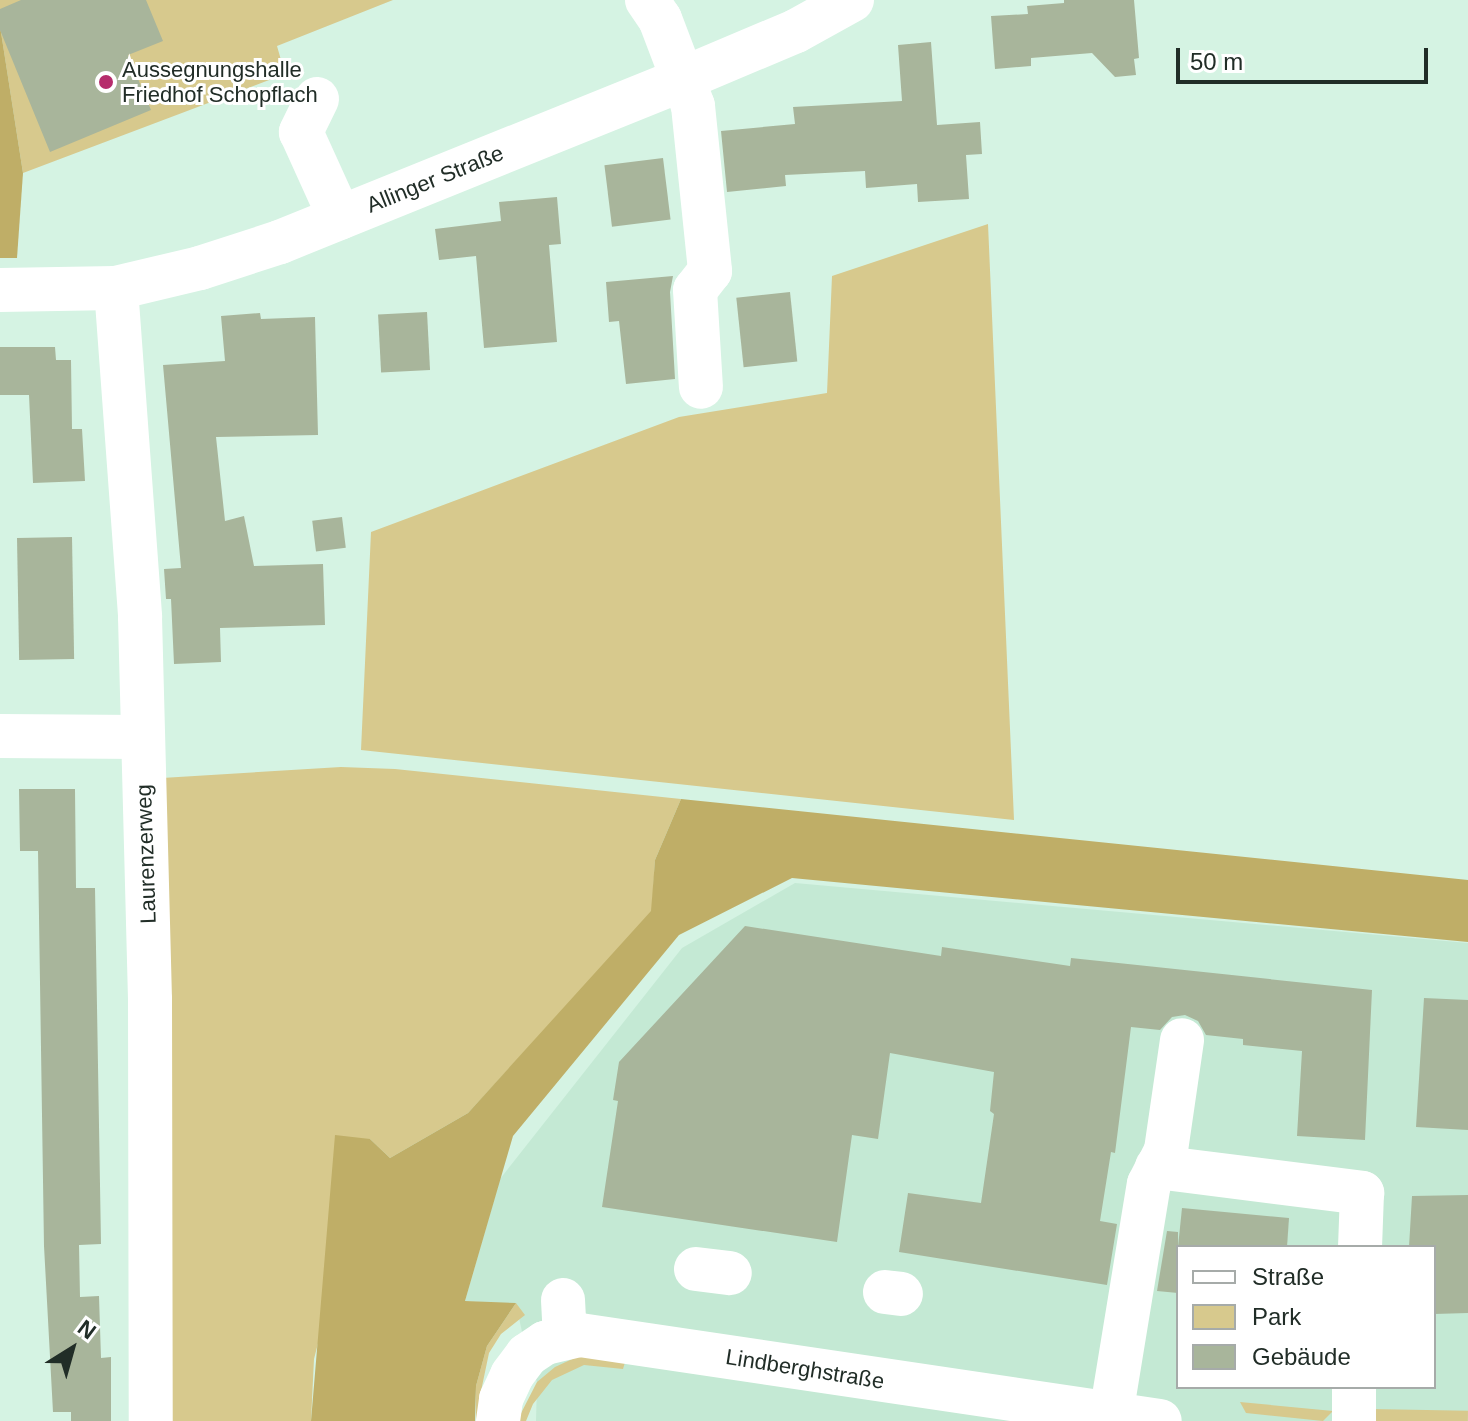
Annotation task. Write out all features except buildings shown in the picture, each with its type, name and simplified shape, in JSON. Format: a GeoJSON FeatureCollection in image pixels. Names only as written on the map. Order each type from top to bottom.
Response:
{"type":"FeatureCollection","features":[{"type":"Feature","properties":{"kind":"street"},"geometry":{"type":"LineString","coordinates":[[647,0],[660,19],[676,82],[688,219]]}},
{"type":"Feature","properties":{"kind":"street","name":"Allinger Straße"},"geometry":{"type":"LineString","coordinates":[[0,290],[116,288],[200,268],[340,218],[676,82],[796,31],[852,0]]}},
{"type":"Feature","properties":{"kind":"street"},"geometry":{"type":"LineString","coordinates":[[676,82],[693,106],[710,271],[695,290],[701,387]]}},
{"type":"Feature","properties":{"kind":"street"},"geometry":{"type":"LineString","coordinates":[[317,99],[301,132],[340,218]]}},
{"type":"Feature","properties":{"kind":"street","name":"Laurenzerweg"},"geometry":{"type":"LineString","coordinates":[[116,288],[140,617],[150,1000],[151,1421]]}},
{"type":"Feature","properties":{"kind":"street"},"geometry":{"type":"LineString","coordinates":[[0,736],[141,737]]}},
{"type":"Feature","properties":{"kind":"street"},"geometry":{"type":"LineString","coordinates":[[1111,1415],[1149,1184],[1166,1150],[1182,1040]]}},
{"type":"Feature","properties":{"kind":"street"},"geometry":{"type":"LineString","coordinates":[[1157,1167],[1362,1193],[1360,1245]]}},
{"type":"Feature","properties":{"kind":"street","name":"Lindberghstraße"},"geometry":{"type":"LineString","coordinates":[[498,1421],[501,1399],[512,1375],[564,1318],[580,1335],[900,1403],[1111,1415],[1160,1421]]}},
{"type":"Feature","properties":{"kind":"street"},"geometry":{"type":"LineString","coordinates":[[1354,1389],[1354,1421]]}},
{"type":"Feature","properties":{"kind":"shaded area"},"geometry":{"type":"Polygon","coordinates":[[[0,26],[23,173],[17,258],[0,258],[0,26]]]}},
{"type":"Feature","properties":{"kind":"shaded area"},"geometry":{"type":"Polygon","coordinates":[[[681,799],[1468,880],[1468,942],[792,878],[679,935],[513,1136],[465,1301],[516,1303],[487,1346],[476,1386],[475,1421],[311,1421],[335,1135],[370,1139],[390,1158],[468,1113],[651,911],[655,860],[681,799]]]}},
{"type":"Feature","properties":{"kind":"shaded area"},"geometry":{"type":"Polygon","coordinates":[[[795,883],[1468,943],[1468,1421],[536,1421],[537,1382],[527,1355],[516,1304],[465,1301],[500,1179],[682,948],[795,883]]]}},
{"type":"Feature","properties":{"kind":"green space"},"geometry":{"type":"Polygon","coordinates":[[[0,0],[393,0],[277,46],[285,74],[23,173],[0,26],[0,0]]]}},
{"type":"Feature","properties":{"kind":"green space"},"geometry":{"type":"Polygon","coordinates":[[[988,224],[1014,820],[361,750],[371,532],[679,417],[827,393],[832,276],[988,224]]]}},
{"type":"Feature","properties":{"kind":"green space"},"geometry":{"type":"Polygon","coordinates":[[[341,767],[395,769],[681,799],[655,860],[652,911],[621,947],[468,1113],[390,1158],[370,1139],[314,1359],[311,1421],[163,1421],[162,778],[341,767]]]}},
{"type":"Feature","properties":{"kind":"green space"},"geometry":{"type":"Polygon","coordinates":[[[516,1303],[525,1315],[501,1334],[489,1353],[480,1396],[480,1421],[476,1421],[476,1386],[487,1346],[516,1303]]]}},
{"type":"Feature","properties":{"kind":"green space"},"geometry":{"type":"Polygon","coordinates":[[[581,1355],[626,1359],[623,1369],[584,1365],[552,1380],[533,1404],[526,1421],[517,1421],[537,1382],[555,1367],[581,1355]]]}},
{"type":"Feature","properties":{"kind":"green space"},"geometry":{"type":"Polygon","coordinates":[[[1240,1402],[1333,1411],[1323,1421],[1246,1413],[1240,1402]]]}},
{"type":"Feature","properties":{"kind":"green space"},"geometry":{"type":"Polygon","coordinates":[[[1370,1409],[1468,1411],[1468,1421],[1370,1421],[1370,1409]]]}},
{"type":"Feature","properties":{"kind":"place","name":"Aussegnungshalle Friedhof Schopflach"},"geometry":{"type":"Point","coordinates":[106,82]}}]}
